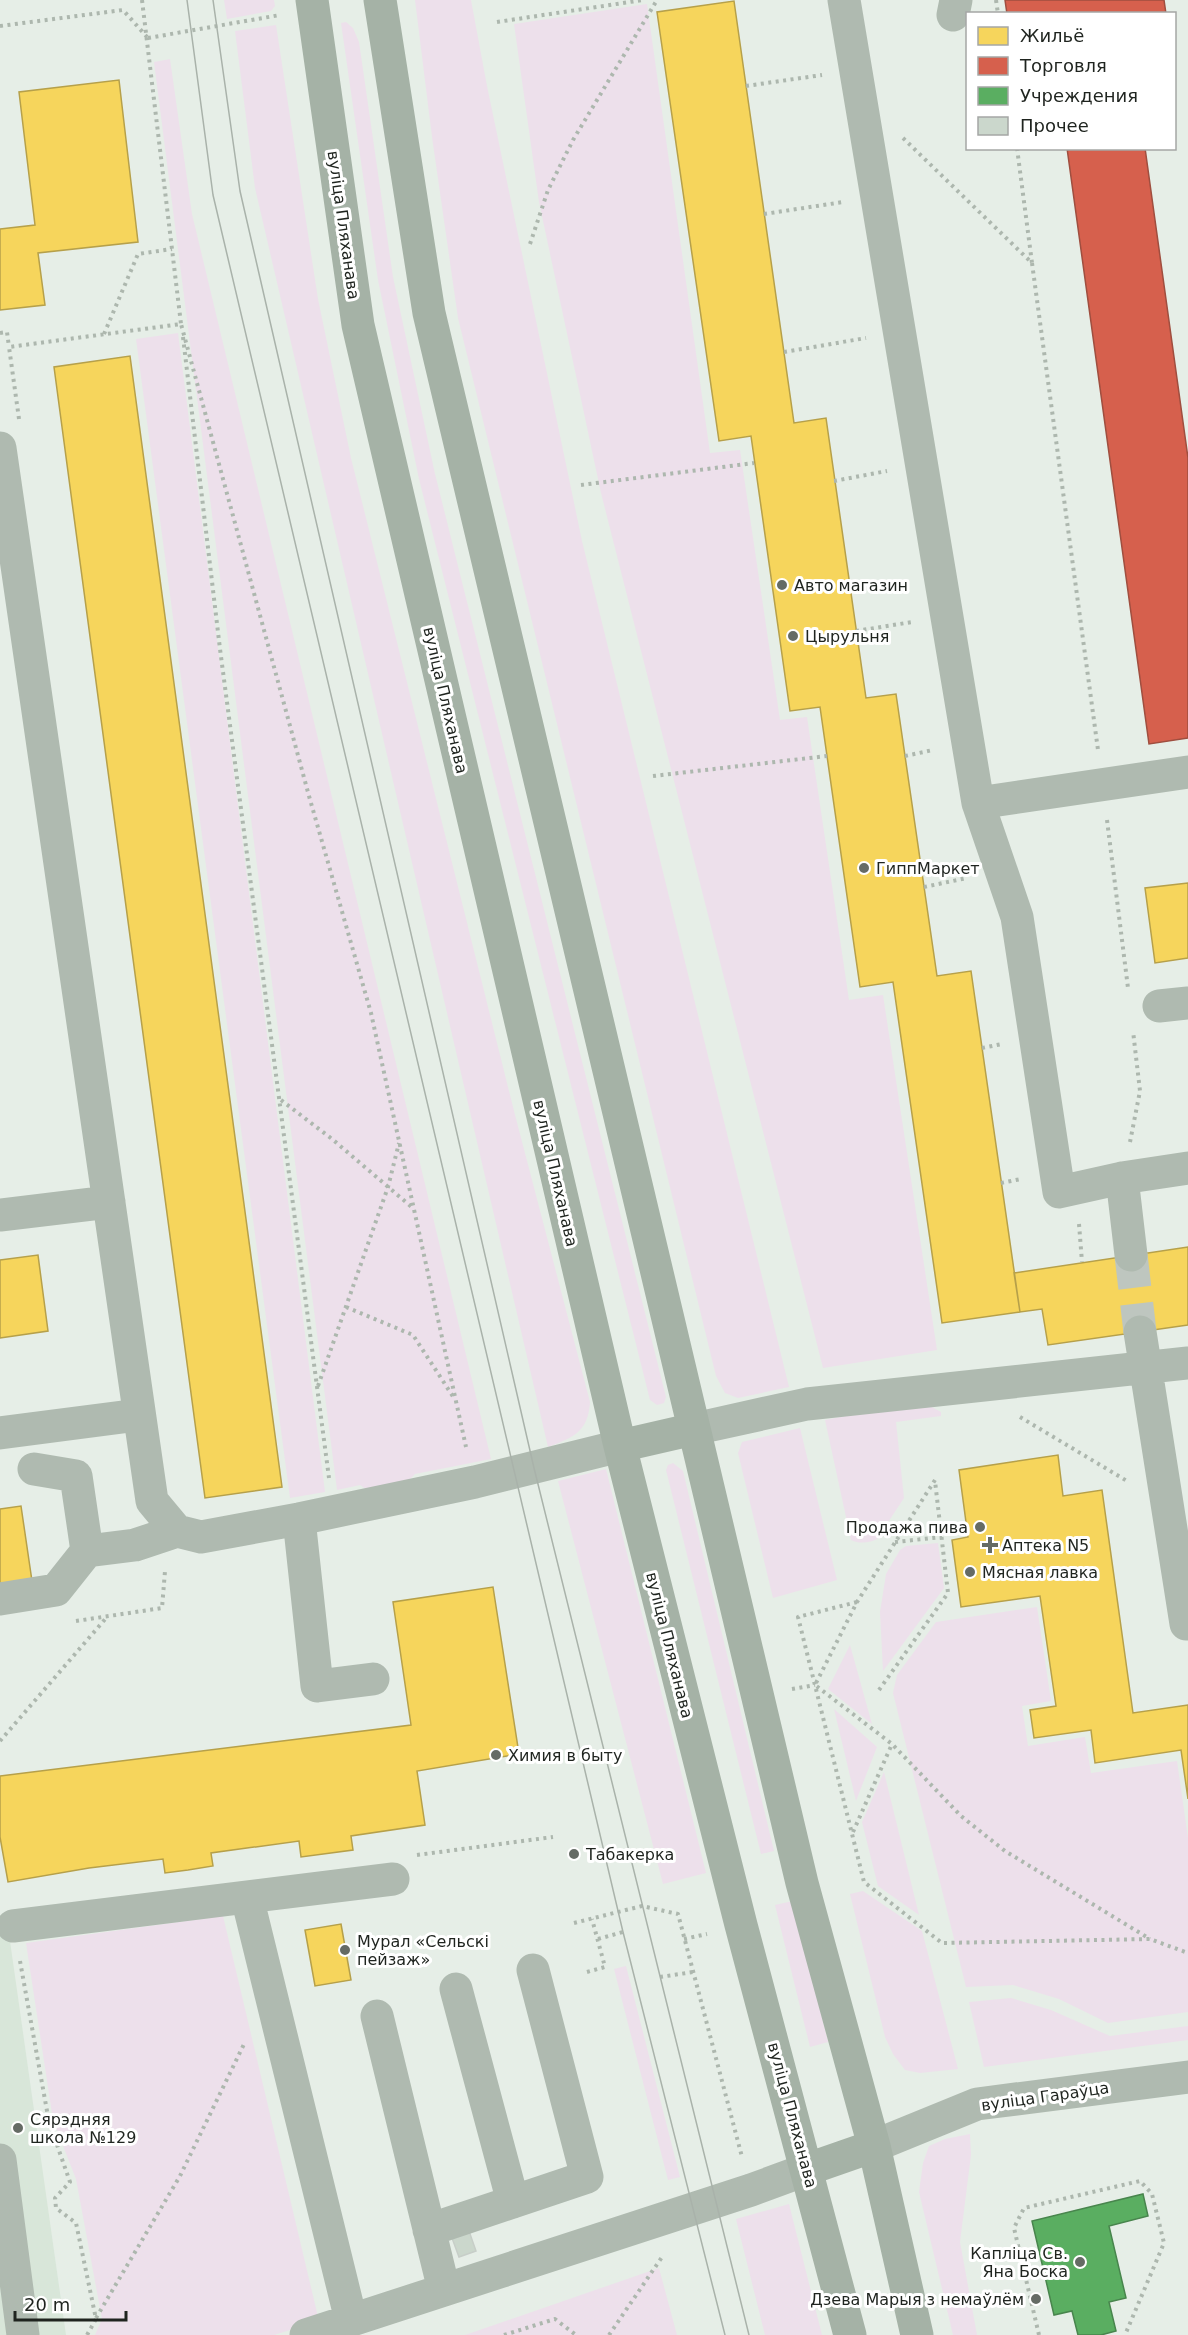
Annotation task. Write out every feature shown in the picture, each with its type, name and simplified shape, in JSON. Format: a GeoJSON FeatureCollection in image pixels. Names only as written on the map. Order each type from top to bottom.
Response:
{"type":"FeatureCollection","features":[{"type":"Feature","properties":{"kind":"main road"},"geometry":{"type":"LineString","coordinates":[[380,0],[429,313],[802,1883],[874,2146],[918,2335]]}},
{"type":"Feature","properties":{"kind":"main road","name":"вуліца Пляханава"},"geometry":{"type":"LineString","coordinates":[[313,4],[358,325],[620,1446],[741,1925],[808,2169],[850,2335]]}},
{"type":"Feature","properties":{"kind":"main road"},"geometry":{"type":"LineString","coordinates":[[620,1446],[693,1429]]}},
{"type":"Feature","properties":{"kind":"main road"},"geometry":{"type":"LineString","coordinates":[[808,2169],[874,2146]]}},
{"type":"Feature","properties":{"kind":"street"},"geometry":{"type":"LineString","coordinates":[[844,0],[978,803],[1017,917],[1059,1192],[1122,1178],[1188,1168]]}},
{"type":"Feature","properties":{"kind":"street"},"geometry":{"type":"LineString","coordinates":[[10,439],[109,1202],[152,1502],[177,1530],[201,1537],[505,1475],[620,1446]]}},
{"type":"Feature","properties":{"kind":"street"},"geometry":{"type":"LineString","coordinates":[[978,803],[1188,772]]}},
{"type":"Feature","properties":{"kind":"street"},"geometry":{"type":"LineString","coordinates":[[1122,1178],[1131,1255]]}},
{"type":"Feature","properties":{"kind":"street"},"geometry":{"type":"LineString","coordinates":[[0,1215],[109,1202]]}},
{"type":"Feature","properties":{"kind":"street"},"geometry":{"type":"LineString","coordinates":[[1140,1332],[1186,1624],[1188,1624]]}},
{"type":"Feature","properties":{"kind":"street"},"geometry":{"type":"LineString","coordinates":[[693,1429],[807,1404],[1188,1363]]}},
{"type":"Feature","properties":{"kind":"street"},"geometry":{"type":"LineString","coordinates":[[0,1433],[138,1415]]}},
{"type":"Feature","properties":{"kind":"street"},"geometry":{"type":"LineString","coordinates":[[34,1469],[76,1476],[87,1551]]}},
{"type":"Feature","properties":{"kind":"street"},"geometry":{"type":"LineString","coordinates":[[298,1519],[317,1686],[373,1680]]}},
{"type":"Feature","properties":{"kind":"street"},"geometry":{"type":"LineString","coordinates":[[0,1599],[56,1590],[87,1551],[135,1545],[177,1530]]}},
{"type":"Feature","properties":{"kind":"street"},"geometry":{"type":"LineString","coordinates":[[13,1926],[393,1879]]}},
{"type":"Feature","properties":{"kind":"street"},"geometry":{"type":"LineString","coordinates":[[247,1897],[351,2320]]}},
{"type":"Feature","properties":{"kind":"street"},"geometry":{"type":"LineString","coordinates":[[429,2230],[587,2177],[533,1970]]}},
{"type":"Feature","properties":{"kind":"street"},"geometry":{"type":"LineString","coordinates":[[456,1989],[513,2202]]}},
{"type":"Feature","properties":{"kind":"street"},"geometry":{"type":"LineString","coordinates":[[377,2016],[444,2290]]}},
{"type":"Feature","properties":{"kind":"street","name":"вуліца Гараўца"},"geometry":{"type":"LineString","coordinates":[[874,2146],[977,2104],[1188,2078]]}},
{"type":"Feature","properties":{"kind":"street"},"geometry":{"type":"LineString","coordinates":[[0,2160],[23,2335]]}},
{"type":"Feature","properties":{"kind":"street"},"geometry":{"type":"LineString","coordinates":[[306,2335],[751,2190],[808,2169]]}},
{"type":"Feature","properties":{"kind":"path"},"geometry":{"type":"LineString","coordinates":[[142,0],[221,661],[330,1483]]}},
{"type":"Feature","properties":{"kind":"path"},"geometry":{"type":"LineString","coordinates":[[497,22],[643,0]]}},
{"type":"Feature","properties":{"kind":"path"},"geometry":{"type":"LineString","coordinates":[[530,244],[548,190],[573,140],[657,0]]}},
{"type":"Feature","properties":{"kind":"path"},"geometry":{"type":"LineString","coordinates":[[148,38],[313,4]]}},
{"type":"Feature","properties":{"kind":"path"},"geometry":{"type":"LineString","coordinates":[[0,26],[123,10],[148,38]]}},
{"type":"Feature","properties":{"kind":"path"},"geometry":{"type":"LineString","coordinates":[[746,86],[832,73]]}},
{"type":"Feature","properties":{"kind":"path"},"geometry":{"type":"LineString","coordinates":[[901,136],[1032,263]]}},
{"type":"Feature","properties":{"kind":"path"},"geometry":{"type":"LineString","coordinates":[[1017,150],[1103,785],[1152,1007],[1140,1091],[1122,1178]]}},
{"type":"Feature","properties":{"kind":"path"},"geometry":{"type":"LineString","coordinates":[[764,214],[854,201]]}},
{"type":"Feature","properties":{"kind":"path"},"geometry":{"type":"LineString","coordinates":[[104,334],[138,254],[172,249]]}},
{"type":"Feature","properties":{"kind":"path"},"geometry":{"type":"LineString","coordinates":[[9,347],[181,324]]}},
{"type":"Feature","properties":{"kind":"path"},"geometry":{"type":"LineString","coordinates":[[181,324],[309,796],[371,1013],[466,1448]]}},
{"type":"Feature","properties":{"kind":"path"},"geometry":{"type":"LineString","coordinates":[[0,333],[7,332],[9,347],[10,439]]}},
{"type":"Feature","properties":{"kind":"path"},"geometry":{"type":"LineString","coordinates":[[784,352],[876,336]]}},
{"type":"Feature","properties":{"kind":"path"},"geometry":{"type":"LineString","coordinates":[[581,486],[754,463]]}},
{"type":"Feature","properties":{"kind":"path"},"geometry":{"type":"LineString","coordinates":[[834,481],[888,471]]}},
{"type":"Feature","properties":{"kind":"path"},"geometry":{"type":"LineString","coordinates":[[856,631],[913,621]]}},
{"type":"Feature","properties":{"kind":"path"},"geometry":{"type":"LineString","coordinates":[[905,756],[936,750]]}},
{"type":"Feature","properties":{"kind":"path"},"geometry":{"type":"LineString","coordinates":[[653,776],[827,756]]}},
{"type":"Feature","properties":{"kind":"path"},"geometry":{"type":"LineString","coordinates":[[924,887],[969,878]]}},
{"type":"Feature","properties":{"kind":"path"},"geometry":{"type":"LineString","coordinates":[[280,1099],[415,1210]]}},
{"type":"Feature","properties":{"kind":"path"},"geometry":{"type":"LineString","coordinates":[[318,1389],[388,1187],[400,1143]]}},
{"type":"Feature","properties":{"kind":"path"},"geometry":{"type":"LineString","coordinates":[[1001,1183],[1023,1178]]}},
{"type":"Feature","properties":{"kind":"path"},"geometry":{"type":"LineString","coordinates":[[1079,1221],[1082,1262]]}},
{"type":"Feature","properties":{"kind":"path"},"geometry":{"type":"LineString","coordinates":[[346,1307],[413,1335],[457,1401]]}},
{"type":"Feature","properties":{"kind":"path"},"geometry":{"type":"LineString","coordinates":[[1018,1416],[1167,1504]]}},
{"type":"Feature","properties":{"kind":"path"},"geometry":{"type":"LineString","coordinates":[[815,1685],[857,1602],[934,1480],[948,1593],[879,1690]]}},
{"type":"Feature","properties":{"kind":"path"},"geometry":{"type":"LineString","coordinates":[[895,1542],[942,1538]]}},
{"type":"Feature","properties":{"kind":"path"},"geometry":{"type":"LineString","coordinates":[[75,1621],[162,1608],[165,1569]]}},
{"type":"Feature","properties":{"kind":"path"},"geometry":{"type":"LineString","coordinates":[[857,1602],[798,1617],[864,1882],[942,1943],[1150,1939]]}},
{"type":"Feature","properties":{"kind":"path"},"geometry":{"type":"LineString","coordinates":[[0,1741],[108,1616]]}},
{"type":"Feature","properties":{"kind":"path"},"geometry":{"type":"LineString","coordinates":[[815,1685],[892,1744],[961,1816],[1005,1851],[1150,1939],[1188,1953]]}},
{"type":"Feature","properties":{"kind":"path"},"geometry":{"type":"LineString","coordinates":[[853,1833],[892,1744]]}},
{"type":"Feature","properties":{"kind":"path"},"geometry":{"type":"LineString","coordinates":[[574,1923],[642,1906],[678,1914],[751,2190]]}},
{"type":"Feature","properties":{"kind":"path"},"geometry":{"type":"LineString","coordinates":[[587,1972],[605,1967],[592,1919]]}},
{"type":"Feature","properties":{"kind":"path"},"geometry":{"type":"LineString","coordinates":[[13,1926],[49,2122],[70,2182],[55,2198],[56,2208],[76,2223],[96,2319]]}},
{"type":"Feature","properties":{"kind":"path"},"geometry":{"type":"LineString","coordinates":[[597,1939],[623,1932]]}},
{"type":"Feature","properties":{"kind":"path"},"geometry":{"type":"LineString","coordinates":[[660,1977],[693,1972]]}},
{"type":"Feature","properties":{"kind":"path"},"geometry":{"type":"LineString","coordinates":[[87,2335],[180,2176],[270,1990]]}},
{"type":"Feature","properties":{"kind":"path"},"geometry":{"type":"LineString","coordinates":[[1039,2335],[1014,2228],[1024,2208],[1140,2181],[1152,2194],[1164,2243],[1125,2335]]}},
{"type":"Feature","properties":{"kind":"path"},"geometry":{"type":"LineString","coordinates":[[609,2335],[664,2254]]}},
{"type":"Feature","properties":{"kind":"path"},"geometry":{"type":"LineString","coordinates":[[504,2335],[555,2319],[576,2335]]}},
{"type":"Feature","properties":{"kind":"shaded area"},"geometry":{"type":"Polygon","coordinates":[[[224,0],[274,0],[275,6],[271,11],[227,19],[224,0]]]}},
{"type":"Feature","properties":{"kind":"shaded area"},"geometry":{"type":"Polygon","coordinates":[[[415,0],[471,0],[582,541],[789,1387],[738,1398],[725,1393],[716,1376],[458,318],[415,0]]]}},
{"type":"Feature","properties":{"kind":"shaded area"},"geometry":{"type":"Polygon","coordinates":[[[647,4],[710,453],[740,450],[780,720],[807,717],[849,1000],[883,995],[937,1350],[823,1368],[601,493],[539,202],[514,24],[647,4]]]}},
{"type":"Feature","properties":{"kind":"shaded area"},"geometry":{"type":"Polygon","coordinates":[[[346,22],[353,28],[359,42],[393,277],[435,474],[666,1397],[664,1403],[657,1405],[650,1400],[419,479],[378,280],[341,23],[346,22]]]}},
{"type":"Feature","properties":{"kind":"shaded area"},"geometry":{"type":"Polygon","coordinates":[[[276,25],[318,299],[351,458],[514,1111],[590,1402],[583,1427],[565,1440],[548,1447],[255,188],[235,31],[276,25]]]}},
{"type":"Feature","properties":{"kind":"shaded area"},"geometry":{"type":"Polygon","coordinates":[[[170,59],[192,214],[491,1459],[415,1474],[409,1480],[369,1491],[360,1485],[337,1490],[154,62],[170,59]]]}},
{"type":"Feature","properties":{"kind":"shaded area"},"geometry":{"type":"Polygon","coordinates":[[[178,333],[325,1492],[290,1498],[136,339],[178,333]]]}},
{"type":"Feature","properties":{"kind":"shaded area"},"geometry":{"type":"Polygon","coordinates":[[[930,1406],[941,1412],[941,1416],[896,1422],[904,1498],[877,1539],[864,1542],[851,1540],[825,1420],[875,1410],[930,1406]]]}},
{"type":"Feature","properties":{"kind":"shaded area"},"geometry":{"type":"Polygon","coordinates":[[[800,1428],[837,1580],[773,1598],[738,1453],[742,1442],[800,1428]]]}},
{"type":"Feature","properties":{"kind":"shaded area"},"geometry":{"type":"Polygon","coordinates":[[[673,1463],[683,1471],[774,1851],[761,1854],[666,1470],[668,1465],[673,1463]]]}},
{"type":"Feature","properties":{"kind":"shaded area"},"geometry":{"type":"Polygon","coordinates":[[[606,1469],[706,1873],[663,1884],[558,1481],[606,1469]]]}},
{"type":"Feature","properties":{"kind":"shaded area"},"geometry":{"type":"Polygon","coordinates":[[[938,1543],[944,1588],[883,1671],[880,1612],[886,1574],[900,1550],[906,1546],[938,1543]]]}},
{"type":"Feature","properties":{"kind":"shaded area"},"geometry":{"type":"Polygon","coordinates":[[[1037,1607],[1051,1701],[1022,1706],[1028,1746],[1085,1737],[1091,1773],[1177,1761],[1188,1838],[1188,2012],[1108,2023],[1059,1999],[1013,1985],[966,1987],[893,1693],[897,1675],[936,1622],[1037,1607]]]}},
{"type":"Feature","properties":{"kind":"shaded area"},"geometry":{"type":"Polygon","coordinates":[[[850,1645],[872,1724],[828,1689],[850,1645]]]}},
{"type":"Feature","properties":{"kind":"shaded area"},"geometry":{"type":"Polygon","coordinates":[[[834,1709],[877,1747],[856,1801],[834,1709]]]}},
{"type":"Feature","properties":{"kind":"shaded area"},"geometry":{"type":"Polygon","coordinates":[[[884,1772],[919,1915],[878,1886],[862,1822],[884,1772]]]}},
{"type":"Feature","properties":{"kind":"shaded area"},"geometry":{"type":"Polygon","coordinates":[[[863,1891],[922,1931],[958,2069],[920,2073],[905,2070],[893,2054],[885,2037],[850,1894],[863,1891]]]}},
{"type":"Feature","properties":{"kind":"shaded area"},"geometry":{"type":"Polygon","coordinates":[[[793,1901],[828,2042],[810,2047],[775,1905],[793,1901]]]}},
{"type":"Feature","properties":{"kind":"shaded area"},"geometry":{"type":"Polygon","coordinates":[[[223,1916],[319,2321],[274,2335],[95,2335],[102,2319],[76,2179],[53,2120],[26,1943],[223,1916]]]}},
{"type":"Feature","properties":{"kind":"shaded area","name":"Сярэдняя школа №129"},"geometry":{"type":"Polygon","coordinates":[[[7,1920],[66,2335],[0,2335],[0,1922],[7,1920]]]}},
{"type":"Feature","properties":{"kind":"shaded area"},"geometry":{"type":"Polygon","coordinates":[[[626,1966],[680,2177],[668,2180],[614,1969],[626,1966]]]}},
{"type":"Feature","properties":{"kind":"shaded area"},"geometry":{"type":"Polygon","coordinates":[[[1011,1998],[1051,2010],[1110,2036],[1188,2026],[1188,2040],[984,2067],[969,2002],[1011,1998]]]}},
{"type":"Feature","properties":{"kind":"shaded area"},"geometry":{"type":"Polygon","coordinates":[[[970,2134],[971,2155],[960,2242],[977,2335],[953,2335],[919,2192],[923,2163],[929,2146],[945,2139],[970,2134]]]}},
{"type":"Feature","properties":{"kind":"shaded area"},"geometry":{"type":"Polygon","coordinates":[[[789,2204],[822,2335],[765,2335],[736,2219],[789,2204]]]}},
{"type":"Feature","properties":{"kind":"shaded area"},"geometry":{"type":"Polygon","coordinates":[[[659,2268],[677,2335],[465,2335],[659,2268]]]}},
{"type":"Feature","properties":{"kind":"building: Жильё"},"geometry":{"type":"Polygon","coordinates":[[[734,1],[794,423],[826,418],[866,698],[896,694],[937,976],[971,971],[1020,1312],[942,1323],[893,982],[860,987],[820,707],[790,711],[751,436],[719,441],[657,12],[734,1]]]}},
{"type":"Feature","properties":{"kind":"building: Жильё"},"geometry":{"type":"Polygon","coordinates":[[[119,80],[138,242],[38,253],[45,305],[0,310],[0,229],[35,225],[19,92],[119,80]]]}},
{"type":"Feature","properties":{"kind":"building: Жильё"},"geometry":{"type":"Polygon","coordinates":[[[130,356],[282,1487],[205,1498],[54,367],[130,356]]]}},
{"type":"Feature","properties":{"kind":"building: Жильё"},"geometry":{"type":"Polygon","coordinates":[[[1188,883],[1188,958],[1155,963],[1145,888],[1188,883]]]}},
{"type":"Feature","properties":{"kind":"building: Жильё"},"geometry":{"type":"Polygon","coordinates":[[[1188,1247],[1188,1325],[1048,1345],[1042,1309],[1020,1312],[1014,1273],[1188,1247]]]}},
{"type":"Feature","properties":{"kind":"building: Жильё"},"geometry":{"type":"Polygon","coordinates":[[[38,1255],[48,1331],[0,1338],[0,1260],[38,1255]]]}},
{"type":"Feature","properties":{"kind":"building: Жильё"},"geometry":{"type":"Polygon","coordinates":[[[1058,1455],[1063,1496],[1102,1490],[1133,1713],[1188,1705],[1188,1799],[1181,1750],[1095,1763],[1091,1730],[1034,1738],[1030,1710],[1056,1706],[1040,1596],[961,1607],[952,1540],[968,1537],[959,1470],[1058,1455]]]}},
{"type":"Feature","properties":{"kind":"building: Жильё"},"geometry":{"type":"Polygon","coordinates":[[[21,1506],[32,1581],[0,1586],[0,1509],[21,1506]]]}},
{"type":"Feature","properties":{"kind":"building: Жильё"},"geometry":{"type":"Polygon","coordinates":[[[493,1587],[519,1754],[417,1771],[425,1825],[351,1836],[353,1850],[301,1857],[299,1841],[211,1853],[213,1866],[188,1870],[165,1873],[163,1859],[89,1868],[8,1882],[0,1837],[0,1776],[411,1725],[393,1602],[493,1587]]]}},
{"type":"Feature","properties":{"kind":"building: Жильё"},"geometry":{"type":"Polygon","coordinates":[[[341,1924],[351,1980],[315,1986],[305,1930],[341,1924]]]}},
{"type":"Feature","properties":{"kind":"building: Торговля"},"geometry":{"type":"Polygon","coordinates":[[[1005,0],[1164,0],[1166,12],[1007,12],[1005,0]]]}},
{"type":"Feature","properties":{"kind":"building: Торговля"},"geometry":{"type":"Polygon","coordinates":[[[1067,150],[1145,150],[1188,458],[1188,738],[1149,744],[1067,150]]]}},
{"type":"Feature","properties":{"kind":"building: Учреждения","name":"Капліца Св. Яна Боска"},"geometry":{"type":"Polygon","coordinates":[[[1143,2194],[1148,2216],[1109,2226],[1126,2298],[1109,2302],[1116,2331],[1101,2335],[1078,2335],[1072,2311],[1054,2315],[1032,2221],[1143,2194]]]}},
{"type":"Feature","properties":{"kind":"building: Прочее"},"geometry":{"type":"Polygon","coordinates":[[[469,2231],[476,2251],[459,2257],[452,2238],[469,2231]]]}},
{"type":"Feature","properties":{"kind":"tunnel"},"geometry":{"type":"LineString","coordinates":[[1131,1255],[1140,1332]]}},
{"type":"Feature","properties":{"kind":"tram line"},"geometry":{"type":"LineString","coordinates":[[187,0],[213,195],[623,1932],[725,2335]]}},
{"type":"Feature","properties":{"kind":"tram line"},"geometry":{"type":"LineString","coordinates":[[213,0],[240,191],[534,1468],[749,2335]]}},
{"type":"Feature","properties":{"kind":"place","name":"Авто магазин"},"geometry":{"type":"Point","coordinates":[782,585]}},
{"type":"Feature","properties":{"kind":"place","name":"Цырульня"},"geometry":{"type":"Point","coordinates":[793,636]}},
{"type":"Feature","properties":{"kind":"place","name":"ГиппМаркет"},"geometry":{"type":"Point","coordinates":[864,868]}},
{"type":"Feature","properties":{"kind":"place","name":"Продажа пива"},"geometry":{"type":"Point","coordinates":[980,1527]}},
{"type":"Feature","properties":{"kind":"place","name":"Аптека N5"},"geometry":{"type":"Point","coordinates":[990,1545]}},
{"type":"Feature","properties":{"kind":"place","name":"Мясная лавка"},"geometry":{"type":"Point","coordinates":[970,1572]}},
{"type":"Feature","properties":{"kind":"place","name":"Химия в быту"},"geometry":{"type":"Point","coordinates":[496,1755]}},
{"type":"Feature","properties":{"kind":"place","name":"Табакерка"},"geometry":{"type":"Point","coordinates":[574,1854]}},
{"type":"Feature","properties":{"kind":"place","name":"Мурал «Сельскі пейзаж»"},"geometry":{"type":"Point","coordinates":[345,1950]}},
{"type":"Feature","properties":{"kind":"place","name":"Сярэдняя школа №129"},"geometry":{"type":"Point","coordinates":[18,2128]}},
{"type":"Feature","properties":{"kind":"place","name":"Капліца Св. Яна Боска"},"geometry":{"type":"Point","coordinates":[1080,2262]}},
{"type":"Feature","properties":{"kind":"place","name":"Дзева Марыя з немаўлём"},"geometry":{"type":"Point","coordinates":[1036,2299]}}]}
